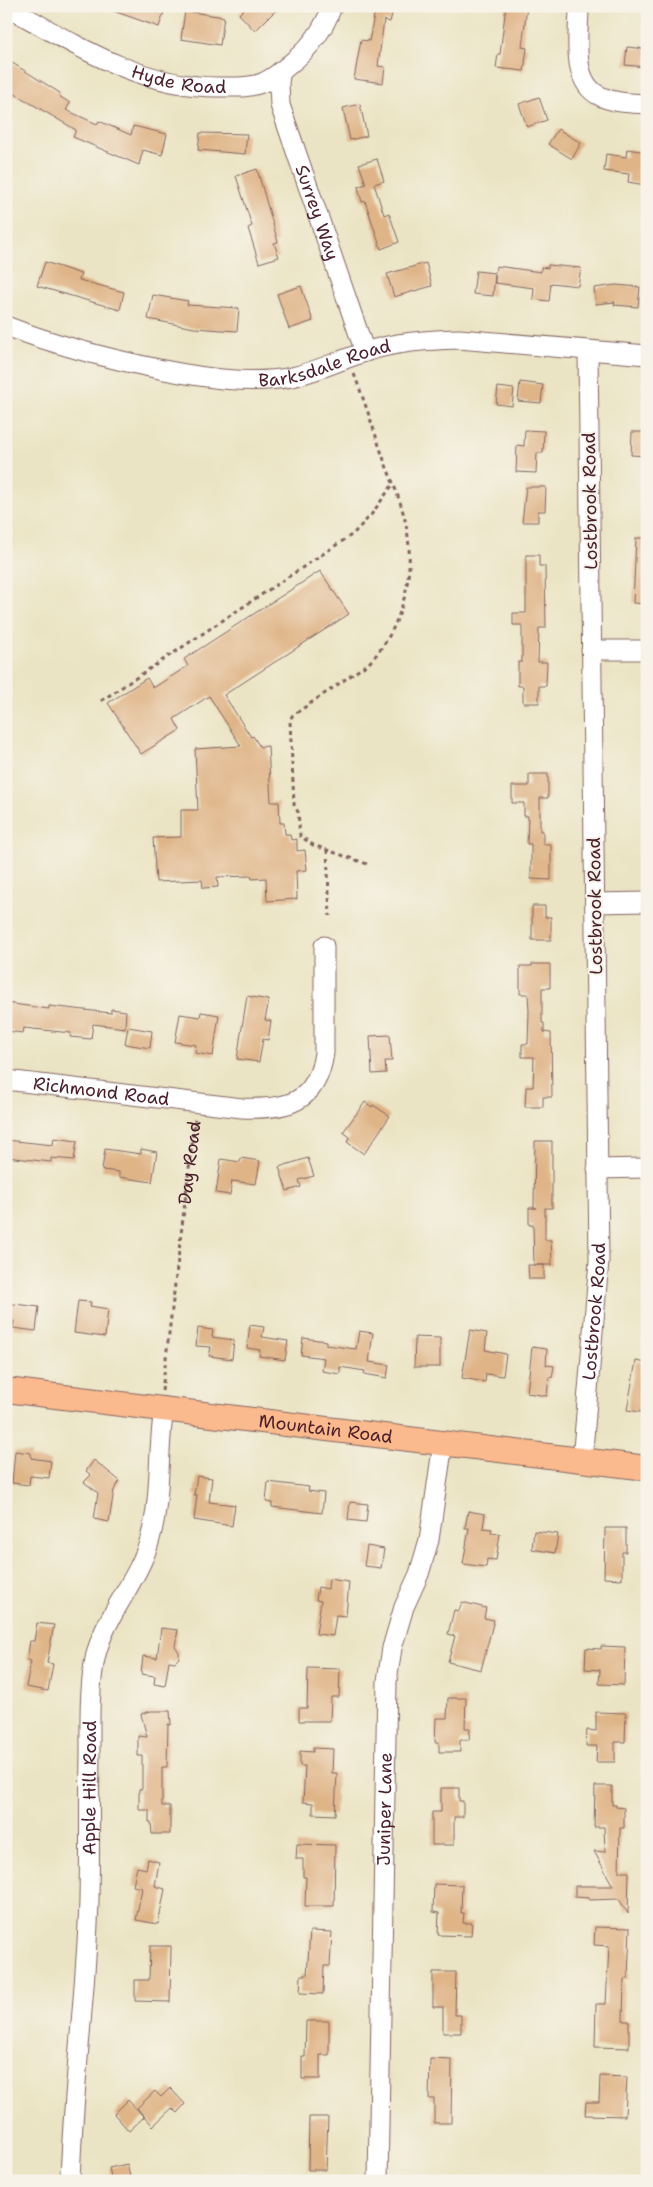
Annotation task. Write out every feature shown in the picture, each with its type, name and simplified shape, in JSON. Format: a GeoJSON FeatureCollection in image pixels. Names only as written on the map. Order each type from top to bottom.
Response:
{"type":"FeatureCollection","features":[{"type":"Feature","properties":{"kind":"main road","name":"Mountain Road"},"geometry":{"type":"LineString","coordinates":[[6,1390],[162,1403],[443,1443],[647,1468]]}},
{"type":"Feature","properties":{"kind":"street","name":"Hyde Road"},"geometry":{"type":"LineString","coordinates":[[6,6],[89,53],[126,70],[160,80],[211,88],[250,86],[263,82],[281,72],[307,49],[319,34],[332,6]]}},
{"type":"Feature","properties":{"kind":"street"},"geometry":{"type":"LineString","coordinates":[[579,6],[580,63],[584,82],[588,88],[601,97],[620,102],[647,104]]}},
{"type":"Feature","properties":{"kind":"street","name":"Surrey Way"},"geometry":{"type":"LineString","coordinates":[[281,72],[279,82],[280,105],[365,352]]}},
{"type":"Feature","properties":{"kind":"street","name":"Barksdale Road"},"geometry":{"type":"LineString","coordinates":[[6,326],[73,350],[213,378],[268,380],[292,377],[365,352],[411,342],[459,339],[647,355]]}},
{"type":"Feature","properties":{"kind":"street","name":"Lostbrook Road"},"geometry":{"type":"LineString","coordinates":[[582,1461],[599,1261],[588,351]]}},
{"type":"Feature","properties":{"kind":"street"},"geometry":{"type":"LineString","coordinates":[[592,650],[647,650]]}},
{"type":"Feature","properties":{"kind":"street"},"geometry":{"type":"LineString","coordinates":[[595,903],[647,902]]}},
{"type":"Feature","properties":{"kind":"street","name":"Day Road"},"geometry":{"type":"LineString","coordinates":[[197,1104],[268,1109],[290,1105],[306,1095],[313,1087],[319,1076],[324,1054],[324,946]]}},
{"type":"Feature","properties":{"kind":"street","name":"Richmond Road"},"geometry":{"type":"LineString","coordinates":[[6,1080],[197,1104]]}},
{"type":"Feature","properties":{"kind":"street"},"geometry":{"type":"LineString","coordinates":[[597,1169],[647,1168]]}},
{"type":"Feature","properties":{"kind":"street","name":"Apple Hill Road"},"geometry":{"type":"LineString","coordinates":[[70,2181],[85,1992],[90,1703],[94,1663],[102,1637],[141,1565],[150,1539],[158,1482],[162,1403]]}},
{"type":"Feature","properties":{"kind":"street","name":"Juniper Lane"},"geometry":{"type":"LineString","coordinates":[[378,2181],[387,1681],[392,1648],[404,1606],[419,1574],[429,1540],[443,1443]]}},
{"type":"Feature","properties":{"kind":"path"},"geometry":{"type":"LineString","coordinates":[[352,368],[406,524],[409,543],[409,568],[405,591],[395,623],[378,654],[369,663],[292,716],[290,721],[294,804],[298,812],[299,834],[308,843],[370,865]]}},
{"type":"Feature","properties":{"kind":"path"},"geometry":{"type":"LineString","coordinates":[[101,702],[353,534],[372,515],[393,484]]}},
{"type":"Feature","properties":{"kind":"path"},"geometry":{"type":"LineString","coordinates":[[327,850],[330,916]]}},
{"type":"Feature","properties":{"kind":"path","name":"Day Road"},"geometry":{"type":"LineString","coordinates":[[162,1403],[197,1104]]}},
{"type":"Feature","properties":{"kind":"building"},"geometry":{"type":"Polygon","coordinates":[[[105,6],[166,6],[159,27],[105,8],[105,6]]]}},
{"type":"Feature","properties":{"kind":"building"},"geometry":{"type":"Polygon","coordinates":[[[247,6],[280,6],[255,31],[239,14],[247,6]]]}},
{"type":"Feature","properties":{"kind":"building"},"geometry":{"type":"Polygon","coordinates":[[[376,6],[394,6],[390,22],[384,20],[378,66],[385,67],[383,83],[354,79],[361,40],[369,41],[376,6]]]}},
{"type":"Feature","properties":{"kind":"building"},"geometry":{"type":"Polygon","coordinates":[[[506,6],[527,6],[522,47],[527,48],[524,71],[496,68],[498,54],[500,54],[506,6]]]}},
{"type":"Feature","properties":{"kind":"building"},"geometry":{"type":"Polygon","coordinates":[[[185,11],[224,17],[220,45],[181,39],[185,11]]]}},
{"type":"Feature","properties":{"kind":"building"},"geometry":{"type":"Polygon","coordinates":[[[627,47],[647,49],[647,67],[625,65],[627,47]]]}},
{"type":"Feature","properties":{"kind":"building"},"geometry":{"type":"Polygon","coordinates":[[[6,59],[60,93],[59,96],[70,103],[66,110],[97,124],[99,121],[131,135],[133,126],[167,134],[162,155],[143,150],[139,165],[73,137],[76,130],[15,94],[6,110],[6,59]]]}},
{"type":"Feature","properties":{"kind":"building"},"geometry":{"type":"Polygon","coordinates":[[[539,97],[547,120],[527,127],[519,104],[539,97]]]}},
{"type":"Feature","properties":{"kind":"building"},"geometry":{"type":"Polygon","coordinates":[[[360,104],[367,136],[350,140],[343,108],[360,104]]]}},
{"type":"Feature","properties":{"kind":"building"},"geometry":{"type":"Polygon","coordinates":[[[558,129],[581,143],[572,159],[548,144],[558,129]]]}},
{"type":"Feature","properties":{"kind":"building"},"geometry":{"type":"Polygon","coordinates":[[[200,133],[247,134],[245,154],[198,150],[200,133]]]}},
{"type":"Feature","properties":{"kind":"building"},"geometry":{"type":"Polygon","coordinates":[[[627,149],[647,152],[645,185],[628,182],[629,174],[604,171],[606,154],[626,157],[627,149]]]}},
{"type":"Feature","properties":{"kind":"building"},"geometry":{"type":"Polygon","coordinates":[[[377,159],[384,181],[374,184],[384,215],[389,213],[399,242],[381,249],[365,201],[362,202],[358,187],[366,184],[359,164],[377,159]]]}},
{"type":"Feature","properties":{"kind":"building"},"geometry":{"type":"Polygon","coordinates":[[[257,169],[278,242],[274,243],[279,257],[259,263],[248,228],[252,226],[236,176],[257,169]]]}},
{"type":"Feature","properties":{"kind":"building"},"geometry":{"type":"Polygon","coordinates":[[[45,262],[81,274],[79,280],[124,292],[120,310],[37,286],[45,262]]]}},
{"type":"Feature","properties":{"kind":"building"},"geometry":{"type":"Polygon","coordinates":[[[426,263],[432,286],[394,297],[387,274],[426,263]]]}},
{"type":"Feature","properties":{"kind":"building"},"geometry":{"type":"Polygon","coordinates":[[[548,265],[581,268],[578,286],[551,283],[549,301],[533,299],[534,288],[495,283],[495,274],[493,296],[473,294],[476,271],[495,273],[496,266],[541,272],[541,267],[548,268],[548,265]]]}},
{"type":"Feature","properties":{"kind":"building"},"geometry":{"type":"Polygon","coordinates":[[[616,285],[640,287],[638,307],[614,305],[615,302],[596,304],[594,288],[616,285]]]}},
{"type":"Feature","properties":{"kind":"building"},"geometry":{"type":"Polygon","coordinates":[[[301,286],[313,321],[289,329],[277,294],[301,286]]]}},
{"type":"Feature","properties":{"kind":"building"},"geometry":{"type":"Polygon","coordinates":[[[153,295],[188,301],[187,305],[239,308],[237,331],[194,328],[148,319],[153,295]]]}},
{"type":"Feature","properties":{"kind":"building"},"geometry":{"type":"Polygon","coordinates":[[[520,382],[543,385],[541,403],[518,401],[520,382]]]}},
{"type":"Feature","properties":{"kind":"building"},"geometry":{"type":"Polygon","coordinates":[[[498,387],[514,389],[512,406],[496,404],[498,387]]]}},
{"type":"Feature","properties":{"kind":"building"},"geometry":{"type":"Polygon","coordinates":[[[525,430],[544,431],[543,453],[537,453],[536,473],[516,472],[517,445],[524,446],[525,430]]]}},
{"type":"Feature","properties":{"kind":"building"},"geometry":{"type":"Polygon","coordinates":[[[632,432],[647,432],[647,456],[631,455],[632,432]]]}},
{"type":"Feature","properties":{"kind":"building"},"geometry":{"type":"Polygon","coordinates":[[[526,487],[546,487],[545,511],[538,511],[538,522],[522,522],[526,487]]]}},
{"type":"Feature","properties":{"kind":"building"},"geometry":{"type":"Polygon","coordinates":[[[636,538],[647,538],[647,604],[633,603],[636,538]]]}},
{"type":"Feature","properties":{"kind":"building"},"geometry":{"type":"Polygon","coordinates":[[[526,555],[539,555],[539,566],[545,566],[546,628],[539,628],[538,662],[547,662],[546,686],[539,686],[539,703],[523,703],[523,686],[518,686],[518,662],[522,662],[522,625],[513,625],[513,613],[526,613],[526,555]]]}},
{"type":"Feature","properties":{"kind":"building"},"geometry":{"type":"Polygon","coordinates":[[[320,571],[349,614],[224,695],[251,737],[253,736],[260,747],[268,746],[271,802],[279,802],[280,823],[284,823],[285,834],[290,834],[291,840],[297,839],[297,851],[305,850],[307,870],[296,871],[297,899],[267,901],[266,878],[252,879],[251,876],[217,877],[218,887],[203,888],[202,880],[156,882],[153,838],[181,837],[181,810],[198,810],[195,749],[241,746],[209,696],[174,719],[180,730],[141,754],[108,703],[147,678],[153,688],[188,666],[184,659],[320,571]]]}},
{"type":"Feature","properties":{"kind":"building"},"geometry":{"type":"Polygon","coordinates":[[[529,774],[548,774],[548,798],[540,798],[540,831],[543,831],[543,844],[551,844],[551,880],[531,879],[531,844],[527,844],[528,816],[524,816],[524,803],[512,803],[512,786],[529,786],[529,774]]]}},
{"type":"Feature","properties":{"kind":"building"},"geometry":{"type":"Polygon","coordinates":[[[532,906],[545,906],[545,917],[551,917],[551,940],[532,940],[532,906]]]}},
{"type":"Feature","properties":{"kind":"building"},"geometry":{"type":"Polygon","coordinates":[[[532,964],[550,964],[550,988],[542,988],[542,1023],[544,1023],[544,1032],[551,1033],[552,1097],[543,1097],[543,1107],[525,1107],[526,1087],[533,1087],[534,1057],[522,1057],[522,1044],[528,1044],[529,1011],[528,994],[520,994],[520,966],[532,966],[532,964]]]}},
{"type":"Feature","properties":{"kind":"building"},"geometry":{"type":"Polygon","coordinates":[[[247,996],[269,1000],[265,1020],[271,1021],[268,1040],[263,1039],[259,1062],[237,1059],[247,996]]]}},
{"type":"Feature","properties":{"kind":"building"},"geometry":{"type":"Polygon","coordinates":[[[6,1003],[49,1009],[49,1006],[111,1013],[111,1009],[126,1011],[125,1028],[93,1024],[91,1039],[70,1037],[71,1033],[24,1028],[23,1033],[6,1031],[6,1003]]]}},
{"type":"Feature","properties":{"kind":"building"},"geometry":{"type":"Polygon","coordinates":[[[201,1012],[219,1015],[213,1056],[195,1053],[196,1045],[175,1042],[180,1014],[200,1017],[201,1012]]]}},
{"type":"Feature","properties":{"kind":"building"},"geometry":{"type":"Polygon","coordinates":[[[128,1027],[152,1031],[150,1048],[125,1044],[128,1027]]]}},
{"type":"Feature","properties":{"kind":"building"},"geometry":{"type":"Polygon","coordinates":[[[390,1035],[392,1061],[385,1061],[386,1073],[372,1074],[370,1036],[390,1035]]]}},
{"type":"Feature","properties":{"kind":"building"},"geometry":{"type":"Polygon","coordinates":[[[365,1102],[390,1116],[364,1154],[347,1142],[350,1137],[343,1132],[365,1102]]]}},
{"type":"Feature","properties":{"kind":"building"},"geometry":{"type":"Polygon","coordinates":[[[54,1138],[77,1141],[74,1160],[51,1158],[51,1162],[6,1157],[6,1140],[53,1145],[54,1138]]]}},
{"type":"Feature","properties":{"kind":"building"},"geometry":{"type":"Polygon","coordinates":[[[535,1141],[552,1141],[552,1208],[545,1208],[545,1240],[551,1240],[552,1265],[534,1265],[533,1225],[529,1225],[529,1208],[534,1208],[535,1141]]]}},
{"type":"Feature","properties":{"kind":"building"},"geometry":{"type":"Polygon","coordinates":[[[105,1149],[141,1154],[141,1149],[157,1152],[152,1182],[119,1177],[119,1172],[102,1170],[105,1149]]]}},
{"type":"Feature","properties":{"kind":"building"},"geometry":{"type":"Polygon","coordinates":[[[241,1158],[260,1161],[256,1184],[232,1181],[230,1195],[216,1193],[221,1159],[240,1162],[241,1158]]]}},
{"type":"Feature","properties":{"kind":"building"},"geometry":{"type":"Polygon","coordinates":[[[308,1158],[314,1176],[299,1180],[301,1187],[287,1191],[279,1167],[308,1158]]]}},
{"type":"Feature","properties":{"kind":"building"},"geometry":{"type":"Polygon","coordinates":[[[528,1265],[544,1265],[544,1279],[529,1279],[528,1265]]]}},
{"type":"Feature","properties":{"kind":"building"},"geometry":{"type":"Polygon","coordinates":[[[78,1301],[91,1302],[90,1306],[108,1309],[105,1337],[74,1333],[78,1301]]]}},
{"type":"Feature","properties":{"kind":"building"},"geometry":{"type":"Polygon","coordinates":[[[6,1303],[39,1307],[36,1331],[13,1328],[14,1321],[6,1320],[6,1303]]]}},
{"type":"Feature","properties":{"kind":"building"},"geometry":{"type":"Polygon","coordinates":[[[250,1325],[264,1327],[262,1337],[288,1341],[285,1360],[259,1356],[260,1350],[247,1348],[250,1325]]]}},
{"type":"Feature","properties":{"kind":"building"},"geometry":{"type":"Polygon","coordinates":[[[198,1328],[213,1330],[212,1337],[234,1340],[232,1359],[209,1356],[211,1347],[196,1346],[198,1328]]]}},
{"type":"Feature","properties":{"kind":"building"},"geometry":{"type":"Polygon","coordinates":[[[470,1330],[487,1333],[485,1350],[506,1354],[503,1376],[486,1374],[485,1382],[462,1378],[470,1330]]]}},
{"type":"Feature","properties":{"kind":"building"},"geometry":{"type":"Polygon","coordinates":[[[359,1331],[373,1333],[369,1362],[389,1365],[387,1378],[364,1374],[365,1371],[340,1367],[340,1374],[322,1371],[324,1358],[301,1355],[303,1338],[326,1341],[326,1345],[356,1349],[359,1331]]]}},
{"type":"Feature","properties":{"kind":"building"},"geometry":{"type":"Polygon","coordinates":[[[415,1337],[440,1338],[440,1367],[414,1367],[415,1337]]]}},
{"type":"Feature","properties":{"kind":"building"},"geometry":{"type":"Polygon","coordinates":[[[532,1347],[547,1349],[546,1365],[554,1366],[552,1378],[549,1377],[547,1396],[527,1393],[532,1347]]]}},
{"type":"Feature","properties":{"kind":"building"},"geometry":{"type":"Polygon","coordinates":[[[636,1361],[647,1363],[647,1413],[627,1410],[636,1361]]]}},
{"type":"Feature","properties":{"kind":"building"},"geometry":{"type":"Polygon","coordinates":[[[15,1451],[31,1453],[31,1458],[51,1461],[49,1478],[30,1476],[29,1485],[12,1483],[15,1451]]]}},
{"type":"Feature","properties":{"kind":"building"},"geometry":{"type":"Polygon","coordinates":[[[94,1460],[120,1481],[114,1490],[109,1522],[94,1519],[98,1493],[84,1482],[91,1475],[86,1471],[94,1460]]]}},
{"type":"Feature","properties":{"kind":"building"},"geometry":{"type":"Polygon","coordinates":[[[197,1476],[212,1478],[209,1502],[235,1505],[232,1526],[194,1520],[197,1495],[194,1495],[197,1476]]]}},
{"type":"Feature","properties":{"kind":"building"},"geometry":{"type":"Polygon","coordinates":[[[268,1482],[309,1487],[308,1491],[324,1493],[322,1513],[272,1507],[272,1503],[266,1502],[268,1482]]]}},
{"type":"Feature","properties":{"kind":"building"},"geometry":{"type":"Polygon","coordinates":[[[350,1502],[368,1504],[366,1522],[348,1520],[350,1502]]]}},
{"type":"Feature","properties":{"kind":"building"},"geometry":{"type":"Polygon","coordinates":[[[468,1511],[485,1514],[483,1528],[492,1529],[491,1533],[500,1534],[496,1560],[487,1559],[486,1567],[463,1564],[469,1528],[465,1528],[468,1511]]]}},
{"type":"Feature","properties":{"kind":"building"},"geometry":{"type":"Polygon","coordinates":[[[605,1528],[626,1528],[626,1552],[622,1552],[622,1579],[604,1578],[605,1528]]]}},
{"type":"Feature","properties":{"kind":"building"},"geometry":{"type":"Polygon","coordinates":[[[534,1531],[558,1534],[555,1553],[532,1549],[534,1531]]]}},
{"type":"Feature","properties":{"kind":"building"},"geometry":{"type":"Polygon","coordinates":[[[367,1546],[384,1549],[381,1568],[364,1566],[367,1546]]]}},
{"type":"Feature","properties":{"kind":"building"},"geometry":{"type":"Polygon","coordinates":[[[329,1579],[349,1582],[346,1616],[336,1615],[333,1636],[316,1634],[321,1601],[316,1600],[318,1587],[328,1589],[329,1579]]]}},
{"type":"Feature","properties":{"kind":"building"},"geometry":{"type":"Polygon","coordinates":[[[462,1602],[486,1608],[484,1618],[494,1620],[481,1670],[448,1662],[455,1636],[448,1634],[454,1610],[459,1611],[462,1602]]]}},
{"type":"Feature","properties":{"kind":"building"},"geometry":{"type":"Polygon","coordinates":[[[37,1623],[54,1625],[47,1663],[53,1664],[48,1691],[26,1687],[31,1661],[27,1660],[30,1641],[34,1641],[37,1623]]]}},
{"type":"Feature","properties":{"kind":"building"},"geometry":{"type":"Polygon","coordinates":[[[161,1628],[178,1630],[175,1646],[179,1652],[179,1658],[175,1662],[169,1661],[165,1686],[154,1684],[155,1676],[141,1674],[143,1656],[157,1658],[161,1628]]]}},
{"type":"Feature","properties":{"kind":"building"},"geometry":{"type":"Polygon","coordinates":[[[601,1646],[625,1647],[624,1685],[599,1684],[600,1670],[585,1669],[586,1648],[601,1649],[601,1646]]]}},
{"type":"Feature","properties":{"kind":"building"},"geometry":{"type":"Polygon","coordinates":[[[308,1668],[340,1669],[339,1697],[331,1697],[330,1721],[299,1721],[299,1708],[307,1708],[308,1668]]]}},
{"type":"Feature","properties":{"kind":"building"},"geometry":{"type":"Polygon","coordinates":[[[448,1698],[466,1698],[465,1728],[470,1728],[469,1740],[460,1740],[460,1752],[439,1752],[439,1742],[435,1742],[436,1718],[447,1718],[448,1698]]]}},
{"type":"Feature","properties":{"kind":"building"},"geometry":{"type":"Polygon","coordinates":[[[151,1711],[170,1711],[171,1725],[168,1724],[167,1767],[162,1767],[162,1806],[170,1806],[170,1834],[152,1834],[149,1810],[139,1810],[139,1789],[142,1789],[142,1756],[138,1756],[138,1736],[147,1737],[141,1714],[151,1711]]]}},
{"type":"Feature","properties":{"kind":"building"},"geometry":{"type":"Polygon","coordinates":[[[596,1712],[626,1713],[625,1742],[615,1742],[615,1762],[596,1762],[597,1746],[586,1746],[587,1730],[596,1731],[596,1712]]]}},
{"type":"Feature","properties":{"kind":"building"},"geometry":{"type":"Polygon","coordinates":[[[313,1748],[333,1749],[332,1773],[337,1773],[335,1815],[313,1814],[313,1803],[303,1802],[305,1766],[300,1766],[300,1751],[313,1752],[313,1748]]]}},
{"type":"Feature","properties":{"kind":"building"},"geometry":{"type":"Polygon","coordinates":[[[595,1786],[612,1786],[612,1805],[624,1808],[624,1828],[620,1828],[619,1872],[629,1872],[628,1914],[619,1899],[589,1900],[589,1898],[575,1897],[575,1886],[613,1886],[594,1851],[605,1852],[604,1827],[594,1827],[595,1786]]]}},
{"type":"Feature","properties":{"kind":"building"},"geometry":{"type":"Polygon","coordinates":[[[441,1788],[459,1788],[459,1801],[463,1801],[463,1817],[454,1817],[454,1845],[432,1845],[432,1812],[441,1812],[441,1788]]]}},
{"type":"Feature","properties":{"kind":"building"},"geometry":{"type":"Polygon","coordinates":[[[297,1844],[335,1845],[334,1906],[305,1906],[306,1877],[303,1877],[303,1859],[296,1859],[297,1844]]]}},
{"type":"Feature","properties":{"kind":"building"},"geometry":{"type":"Polygon","coordinates":[[[148,1859],[159,1862],[155,1886],[165,1889],[158,1924],[136,1920],[142,1888],[133,1886],[137,1867],[146,1869],[148,1859]]]}},
{"type":"Feature","properties":{"kind":"building"},"geometry":{"type":"Polygon","coordinates":[[[434,1884],[462,1885],[461,1913],[464,1913],[463,1923],[472,1923],[471,1936],[438,1935],[439,1913],[433,1912],[434,1884]]]}},
{"type":"Feature","properties":{"kind":"building"},"geometry":{"type":"Polygon","coordinates":[[[595,1927],[630,1928],[628,1979],[624,1979],[623,2021],[629,2021],[629,2048],[595,2047],[596,2004],[606,2004],[609,1946],[594,1945],[595,1927]]]}},
{"type":"Feature","properties":{"kind":"building"},"geometry":{"type":"Polygon","coordinates":[[[310,1931],[332,1932],[330,1966],[324,1966],[323,1994],[300,1993],[301,1975],[307,1975],[310,1931]]]}},
{"type":"Feature","properties":{"kind":"building"},"geometry":{"type":"Polygon","coordinates":[[[150,1946],[171,1946],[170,2002],[135,2001],[135,1980],[149,1980],[150,1946]]]}},
{"type":"Feature","properties":{"kind":"building"},"geometry":{"type":"Polygon","coordinates":[[[433,1972],[456,1972],[455,2015],[461,2015],[461,2033],[443,2033],[443,2007],[433,2007],[433,1972]]]}},
{"type":"Feature","properties":{"kind":"building"},"geometry":{"type":"Polygon","coordinates":[[[306,2021],[329,2021],[329,2055],[320,2055],[320,2079],[302,2079],[302,2057],[305,2057],[306,2021]]]}},
{"type":"Feature","properties":{"kind":"building"},"geometry":{"type":"Polygon","coordinates":[[[430,2059],[452,2060],[451,2123],[434,2123],[434,2099],[429,2099],[430,2059]]]}},
{"type":"Feature","properties":{"kind":"building"},"geometry":{"type":"Polygon","coordinates":[[[600,2076],[627,2077],[625,2116],[585,2115],[586,2102],[599,2102],[600,2076]]]}},
{"type":"Feature","properties":{"kind":"building"},"geometry":{"type":"Polygon","coordinates":[[[170,2088],[185,2104],[177,2113],[172,2108],[153,2126],[137,2108],[155,2091],[161,2097],[170,2088]]]}},
{"type":"Feature","properties":{"kind":"building"},"geometry":{"type":"Polygon","coordinates":[[[128,2100],[144,2117],[129,2131],[114,2114],[128,2100]]]}},
{"type":"Feature","properties":{"kind":"building"},"geometry":{"type":"Polygon","coordinates":[[[309,2117],[328,2117],[326,2170],[308,2170],[309,2117]]]}},
{"type":"Feature","properties":{"kind":"building"},"geometry":{"type":"Polygon","coordinates":[[[127,2164],[131,2181],[112,2181],[109,2168],[127,2164]]]}}]}
